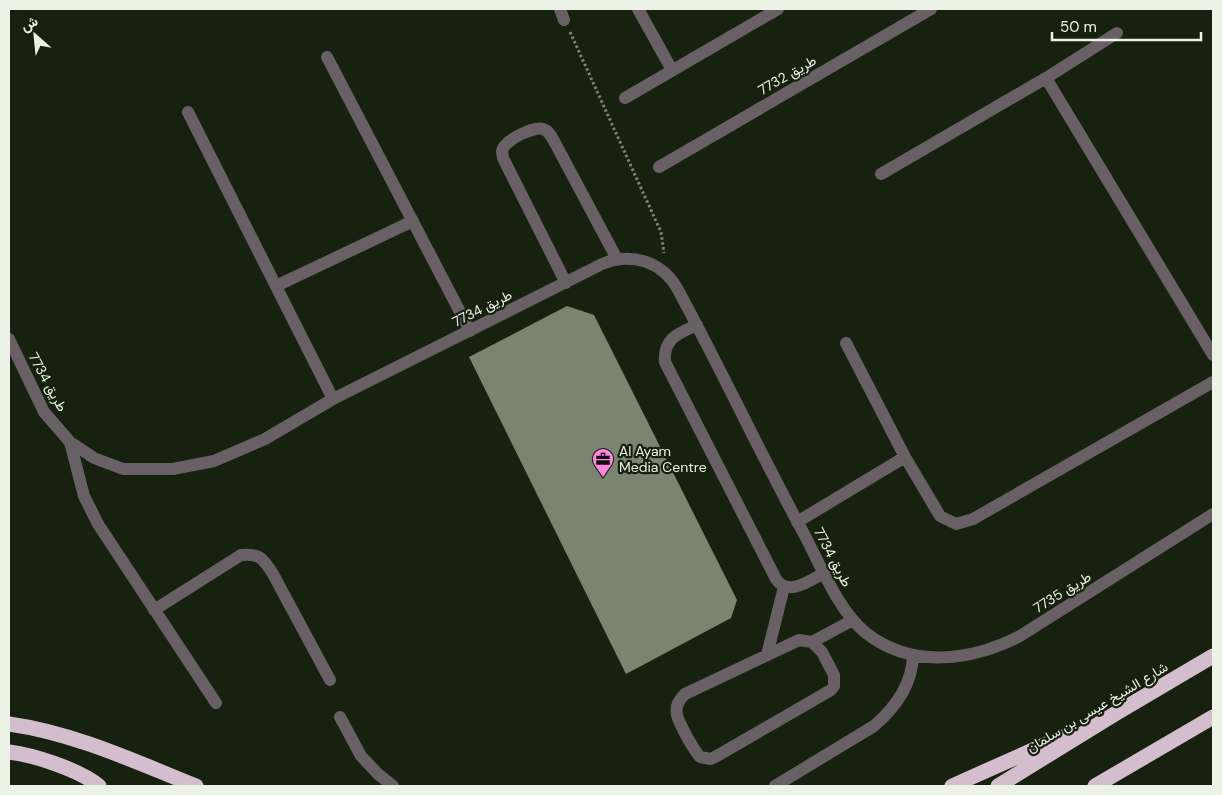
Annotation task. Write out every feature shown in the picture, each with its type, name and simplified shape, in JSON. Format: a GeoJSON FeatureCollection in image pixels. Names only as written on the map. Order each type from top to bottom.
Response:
{"type":"FeatureCollection","features":[{"type":"Feature","properties":{"kind":"highway","name":"شارع الشيخ عيسى بن سلمان"},"geometry":{"type":"LineString","coordinates":[[998,786],[1213,656]]}},
{"type":"Feature","properties":{"kind":"highway"},"geometry":{"type":"LineString","coordinates":[[952,786],[1118,712]]}},
{"type":"Feature","properties":{"kind":"highway"},"geometry":{"type":"LineString","coordinates":[[1095,786],[1213,717]]}},
{"type":"Feature","properties":{"kind":"highway"},"geometry":{"type":"LineString","coordinates":[[9,724],[32,727],[100,747],[196,786]]}},
{"type":"Feature","properties":{"kind":"highway"},"geometry":{"type":"LineString","coordinates":[[9,752],[26,754],[89,778],[99,786]]}},
{"type":"Feature","properties":{"kind":"highway"},"geometry":{"type":"LineString","coordinates":[[1100,786],[1120,772]]}},
{"type":"Feature","properties":{"kind":"street"},"geometry":{"type":"LineString","coordinates":[[638,9],[672,70]]}},
{"type":"Feature","properties":{"kind":"street"},"geometry":{"type":"LineString","coordinates":[[625,98],[778,9]]}},
{"type":"Feature","properties":{"kind":"street","name":"طريق 7732"},"geometry":{"type":"LineString","coordinates":[[659,167],[931,9]]}},
{"type":"Feature","properties":{"kind":"street"},"geometry":{"type":"LineString","coordinates":[[881,174],[1046,78],[1117,33]]}},
{"type":"Feature","properties":{"kind":"street"},"geometry":{"type":"LineString","coordinates":[[327,57],[470,331]]}},
{"type":"Feature","properties":{"kind":"street"},"geometry":{"type":"LineString","coordinates":[[1046,78],[1213,355]]}},
{"type":"Feature","properties":{"kind":"street"},"geometry":{"type":"LineString","coordinates":[[188,112],[333,399]]}},
{"type":"Feature","properties":{"kind":"street"},"geometry":{"type":"LineString","coordinates":[[566,283],[504,158],[502,151],[505,145],[520,135],[534,129],[542,129],[549,132],[617,259]]}},
{"type":"Feature","properties":{"kind":"street"},"geometry":{"type":"LineString","coordinates":[[276,286],[413,221]]}},
{"type":"Feature","properties":{"kind":"street","name":"طريق 7734"},"geometry":{"type":"LineString","coordinates":[[9,340],[44,412],[70,442],[94,458],[123,469],[173,469],[214,461],[265,439],[333,399],[602,264],[617,259],[644,260],[667,274],[677,288],[797,522],[824,573],[850,616]]}},
{"type":"Feature","properties":{"kind":"street"},"geometry":{"type":"LineString","coordinates":[[697,325],[680,333],[670,341],[664,354],[665,362],[776,579],[779,584],[790,588],[824,573]]}},
{"type":"Feature","properties":{"kind":"street"},"geometry":{"type":"LineString","coordinates":[[846,343],[905,457],[940,516],[956,524],[973,519],[1213,382]]}},
{"type":"Feature","properties":{"kind":"street"},"geometry":{"type":"LineString","coordinates":[[70,442],[84,496],[94,517],[216,703]]}},
{"type":"Feature","properties":{"kind":"street"},"geometry":{"type":"LineString","coordinates":[[797,522],[905,457]]}},
{"type":"Feature","properties":{"kind":"street","name":"طريق 7735"},"geometry":{"type":"LineString","coordinates":[[850,616],[876,640],[900,652],[913,656],[950,657],[968,655],[1003,644],[1020,636],[1213,514]]}},
{"type":"Feature","properties":{"kind":"street"},"geometry":{"type":"LineString","coordinates":[[154,610],[241,555],[254,554],[265,561],[269,567],[330,680]]}},
{"type":"Feature","properties":{"kind":"street"},"geometry":{"type":"LineString","coordinates":[[767,655],[784,587]]}},
{"type":"Feature","properties":{"kind":"street"},"geometry":{"type":"LineString","coordinates":[[812,642],[850,616]]}},
{"type":"Feature","properties":{"kind":"street"},"geometry":{"type":"LineString","coordinates":[[799,640],[812,642],[822,652],[834,675],[835,680],[831,690],[716,757],[711,759],[700,758],[677,717],[677,704],[685,694],[767,655],[799,640]]}},
{"type":"Feature","properties":{"kind":"street"},"geometry":{"type":"LineString","coordinates":[[775,786],[884,718],[906,688],[913,664],[913,656]]}},
{"type":"Feature","properties":{"kind":"street"},"geometry":{"type":"LineString","coordinates":[[340,717],[361,756],[378,774],[393,786]]}},
{"type":"Feature","properties":{"kind":"path"},"geometry":{"type":"LineString","coordinates":[[562,14],[661,232],[667,274]]}},
{"type":"Feature","properties":{"kind":"building","name":"Al Ayam Media Centre"},"geometry":{"type":"Polygon","coordinates":[[[567,306],[594,315],[737,600],[731,618],[626,674],[469,357],[567,306]]]}},
{"type":"Feature","properties":{"kind":"place","name":"Al Ayam Media Centre"},"geometry":{"type":"Point","coordinates":[603,478]}}]}
